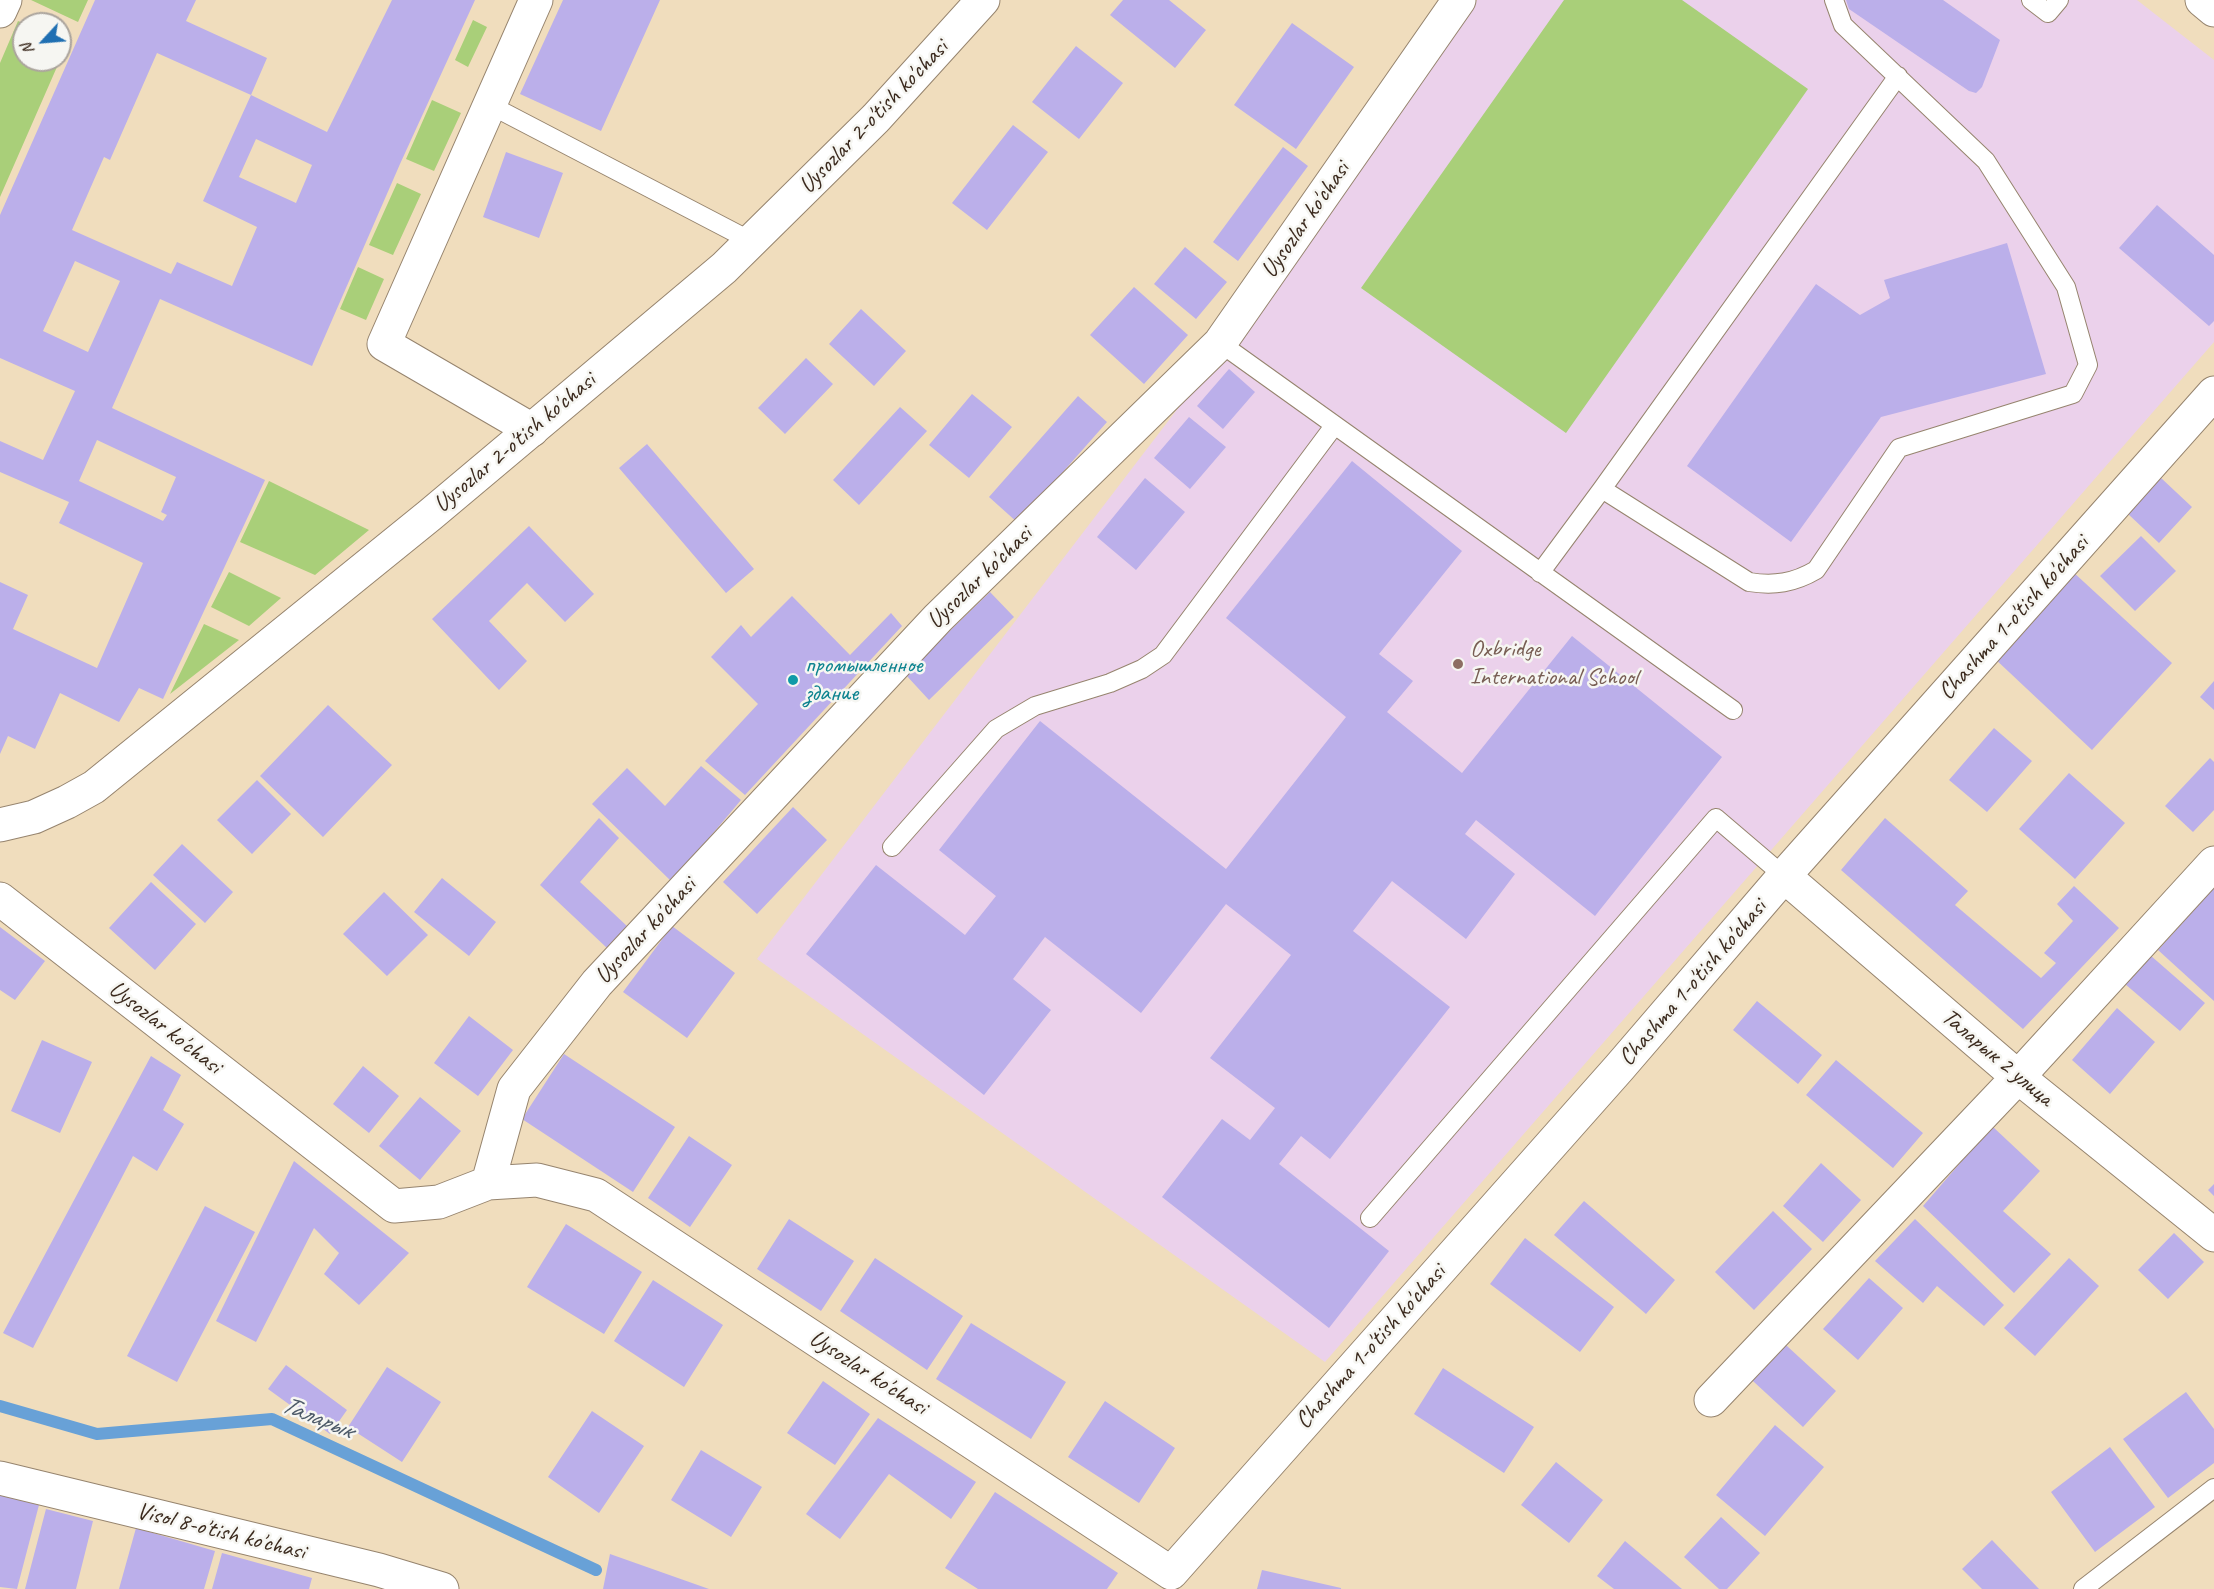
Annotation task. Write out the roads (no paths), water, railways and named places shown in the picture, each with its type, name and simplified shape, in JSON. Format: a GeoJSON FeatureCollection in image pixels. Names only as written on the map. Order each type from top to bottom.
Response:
{"type":"FeatureCollection","features":[{"type":"Feature","properties":{"kind":"street"},"geometry":{"type":"LineString","coordinates":[[0,11],[5,0]]}},
{"type":"Feature","properties":{"kind":"street"},"geometry":{"type":"LineString","coordinates":[[532,430],[384,344],[536,0]]}},
{"type":"Feature","properties":{"kind":"street","name":"Uysozlar 2-o'tish ko'chasi"},"geometry":{"type":"LineString","coordinates":[[0,825],[34,817],[94,787],[532,430],[724,268],[876,118],[983,0]]}},
{"type":"Feature","properties":{"kind":"street","name":"Uysozlar ko'chasi"},"geometry":{"type":"LineString","coordinates":[[488,1184],[514,1089],[597,983],[938,618],[1220,343],[1459,0]]}},
{"type":"Feature","properties":{"kind":"street"},"geometry":{"type":"LineString","coordinates":[[2202,0],[2214,10]]}},
{"type":"Feature","properties":{"kind":"street","name":"Chashma 1-o'tish ko'chasi"},"geometry":{"type":"LineString","coordinates":[[1171,1573],[1619,1068],[1784,876],[2214,393]]}},
{"type":"Feature","properties":{"kind":"street"},"geometry":{"type":"LineString","coordinates":[[1711,1400],[2018,1077],[2214,863]]}},
{"type":"Feature","properties":{"kind":"street","name":"Таларык 2 улица"},"geometry":{"type":"LineString","coordinates":[[1784,876],[2018,1077],[2214,1235]]}},
{"type":"Feature","properties":{"kind":"street","name":"Uysozlar ko'chasi"},"geometry":{"type":"LineString","coordinates":[[0,900],[394,1206],[439,1202],[488,1184],[537,1180],[596,1194],[1171,1573]]}},
{"type":"Feature","properties":{"kind":"street","name":"Visol 8-o'tish ko'chasi"},"geometry":{"type":"LineString","coordinates":[[0,1478],[375,1580],[441,1589]]}},
{"type":"Feature","properties":{"kind":"lane"},"geometry":{"type":"LineString","coordinates":[[1602,489],[1749,582],[1767,585],[1800,579],[1816,570],[1899,448],[2073,394],[2088,365],[2066,286],[1986,161],[1843,25],[1834,0]]}},
{"type":"Feature","properties":{"kind":"lane"},"geometry":{"type":"LineString","coordinates":[[2031,0],[2048,13],[2059,0]]}},
{"type":"Feature","properties":{"kind":"lane"},"geometry":{"type":"LineString","coordinates":[[1540,573],[1898,76]]}},
{"type":"Feature","properties":{"kind":"lane"},"geometry":{"type":"LineString","coordinates":[[490,105],[751,241]]}},
{"type":"Feature","properties":{"kind":"lane"},"geometry":{"type":"LineString","coordinates":[[1220,343],[1733,710]]}},
{"type":"Feature","properties":{"kind":"lane"},"geometry":{"type":"LineString","coordinates":[[892,847],[996,729],[1035,706],[1110,683],[1142,669],[1163,655],[1335,426]]}},
{"type":"Feature","properties":{"kind":"lane"},"geometry":{"type":"LineString","coordinates":[[1370,1218],[1716,818],[1784,876]]}},
{"type":"Feature","properties":{"kind":"lane"},"geometry":{"type":"LineString","coordinates":[[2083,1589],[2214,1488]]}},
{"type":"Feature","properties":{"kind":"waterway","name":"Таларык"},"geometry":{"type":"LineString","coordinates":[[0,1406],[97,1434],[272,1419],[596,1570]]}},
{"type":"Feature","properties":{"kind":"place","name":"Oxbridge International School"},"geometry":{"type":"Point","coordinates":[1458,664]}},
{"type":"Feature","properties":{"kind":"place","name":"промышленное здание"},"geometry":{"type":"Point","coordinates":[793,680]}}]}
